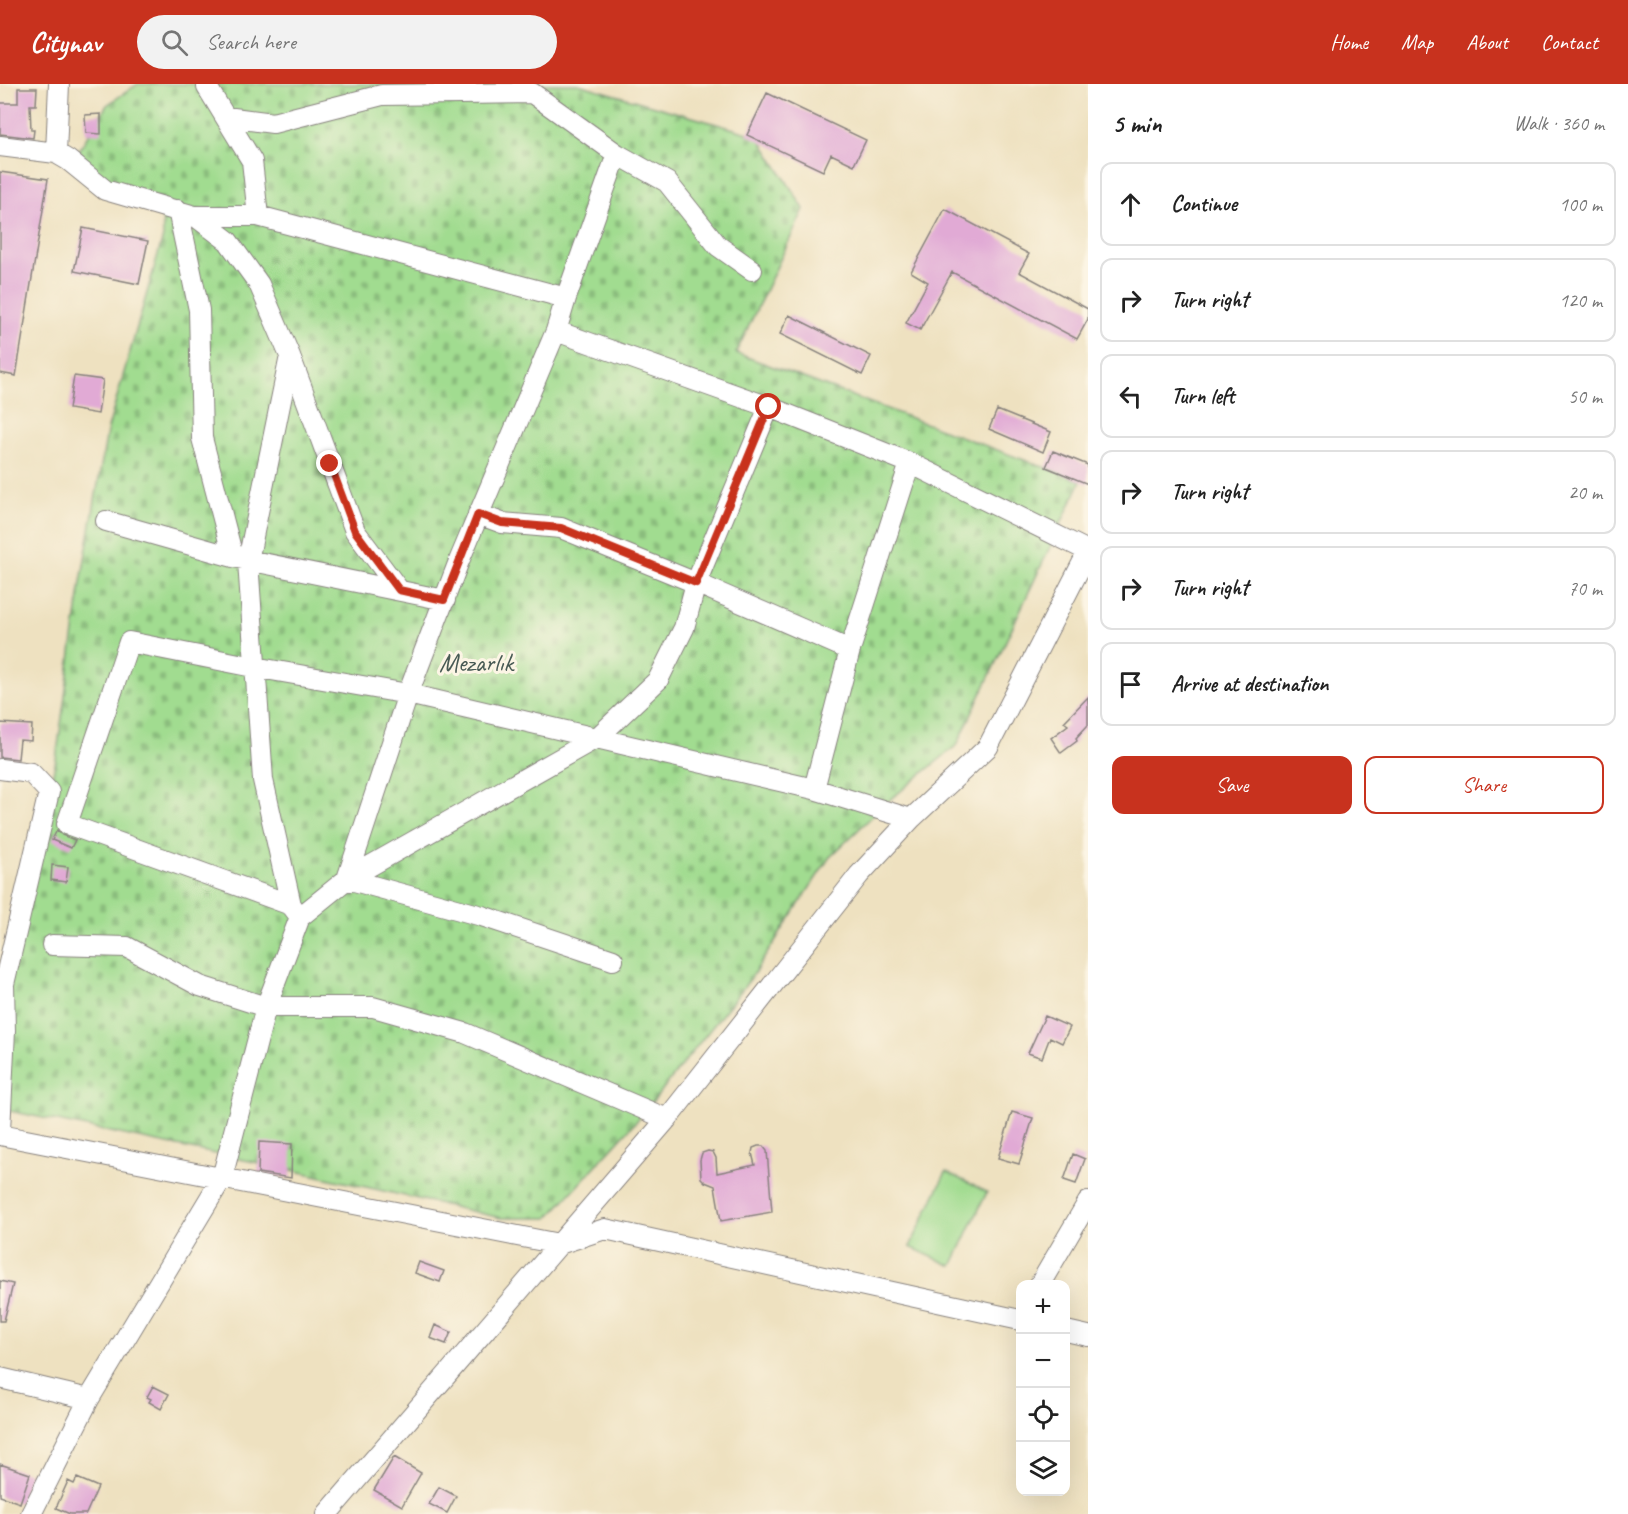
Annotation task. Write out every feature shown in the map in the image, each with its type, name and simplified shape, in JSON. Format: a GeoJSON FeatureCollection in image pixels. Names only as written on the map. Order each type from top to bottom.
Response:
{"type":"FeatureCollection","features":[{"type":"Feature","properties":{"kind":"street"},"geometry":{"type":"LineString","coordinates":[[51,84],[60,84],[56,153]]}},
{"type":"Feature","properties":{"kind":"street"},"geometry":{"type":"LineString","coordinates":[[511,84],[532,93],[617,154],[668,182],[718,246],[752,270]]}},
{"type":"Feature","properties":{"kind":"street"},"geometry":{"type":"LineString","coordinates":[[204,85],[252,161],[258,216]]}},
{"type":"Feature","properties":{"kind":"street"},"geometry":{"type":"LineString","coordinates":[[226,117],[273,123],[382,94],[532,93]]}},
{"type":"Feature","properties":{"kind":"street"},"geometry":{"type":"LineString","coordinates":[[0,146],[56,153],[105,190],[186,213],[258,216],[566,298]]}},
{"type":"Feature","properties":{"kind":"street"},"geometry":{"type":"LineString","coordinates":[[347,879],[408,694],[478,514],[556,331],[617,154]]}},
{"type":"Feature","properties":{"kind":"street"},"geometry":{"type":"LineString","coordinates":[[186,213],[228,241],[259,284],[291,356],[355,531],[399,590]]}},
{"type":"Feature","properties":{"kind":"street"},"geometry":{"type":"LineString","coordinates":[[31,1514],[89,1400],[222,1178],[266,1007],[295,911],[263,780],[254,667],[241,559],[202,438],[199,310],[186,213]]}},
{"type":"Feature","properties":{"kind":"street"},"geometry":{"type":"LineString","coordinates":[[327,1514],[667,1119],[859,875],[911,819],[988,747],[1088,552],[910,463],[769,407],[556,331]]}},
{"type":"Feature","properties":{"kind":"street"},"geometry":{"type":"LineString","coordinates":[[241,559],[291,356]]}},
{"type":"Feature","properties":{"kind":"street"},"geometry":{"type":"LineString","coordinates":[[295,911],[347,879],[598,737],[657,680],[684,628],[696,583],[769,407]]}},
{"type":"Feature","properties":{"kind":"street"},"geometry":{"type":"LineString","coordinates":[[814,789],[850,650],[910,463]]}},
{"type":"Feature","properties":{"kind":"street"},"geometry":{"type":"LineString","coordinates":[[478,514],[502,523],[561,528],[696,583],[850,650]]}},
{"type":"Feature","properties":{"kind":"street"},"geometry":{"type":"LineString","coordinates":[[106,521],[241,559],[444,600]]}},
{"type":"Feature","properties":{"kind":"street"},"geometry":{"type":"LineString","coordinates":[[295,911],[67,824],[129,642],[408,694],[598,737],[814,789],[911,819]]}},
{"type":"Feature","properties":{"kind":"street"},"geometry":{"type":"LineString","coordinates":[[0,769],[31,773],[49,792],[4,984],[0,1131]]}},
{"type":"Feature","properties":{"kind":"street"},"geometry":{"type":"LineString","coordinates":[[347,879],[482,916],[613,960]]}},
{"type":"Feature","properties":{"kind":"street"},"geometry":{"type":"LineString","coordinates":[[52,945],[127,947],[200,986],[266,1007],[373,1007],[384,1010],[465,1033],[667,1119]]}},
{"type":"Feature","properties":{"kind":"street"},"geometry":{"type":"LineString","coordinates":[[0,1135],[559,1244],[605,1229],[1016,1319]]}},
{"type":"Feature","properties":{"kind":"street"},"geometry":{"type":"LineString","coordinates":[[1042,1280],[1088,1202]]}},
{"type":"Feature","properties":{"kind":"street"},"geometry":{"type":"LineString","coordinates":[[1070,1332],[1088,1336]]}},
{"type":"Feature","properties":{"kind":"street"},"geometry":{"type":"LineString","coordinates":[[0,1378],[89,1400]]}},
{"type":"Feature","properties":{"kind":"green space","name":"Mezarlık"},"geometry":{"type":"Polygon","coordinates":[[[138,84],[578,84],[758,136],[804,209],[736,353],[1081,481],[957,745],[885,804],[829,858],[751,978],[643,1114],[548,1218],[501,1218],[292,1170],[0,1109],[4,984],[56,760],[81,582],[107,432],[163,237],[162,199],[91,175],[79,150],[107,105],[138,84]]]}},
{"type":"Feature","properties":{"kind":"green space"},"geometry":{"type":"Polygon","coordinates":[[[946,1172],[987,1192],[952,1266],[910,1247],[946,1172]]]}},
{"type":"Feature","properties":{"kind":"building"},"geometry":{"type":"Polygon","coordinates":[[[18,88],[37,88],[36,105],[30,105],[33,138],[0,134],[0,103],[18,103],[18,88]]]}},
{"type":"Feature","properties":{"kind":"building"},"geometry":{"type":"Polygon","coordinates":[[[767,93],[866,140],[854,165],[831,154],[823,171],[747,135],[767,93]]]}},
{"type":"Feature","properties":{"kind":"building"},"geometry":{"type":"Polygon","coordinates":[[[101,114],[101,134],[86,133],[85,115],[101,114]]]}},
{"type":"Feature","properties":{"kind":"building"},"geometry":{"type":"Polygon","coordinates":[[[0,172],[48,179],[16,376],[0,373],[0,172]]]}},
{"type":"Feature","properties":{"kind":"building"},"geometry":{"type":"Polygon","coordinates":[[[945,209],[1029,254],[1019,272],[1088,309],[1088,319],[1077,339],[952,272],[920,330],[906,323],[928,282],[911,272],[945,209]]]}},
{"type":"Feature","properties":{"kind":"building"},"geometry":{"type":"Polygon","coordinates":[[[83,228],[148,241],[139,284],[74,271],[83,228]]]}},
{"type":"Feature","properties":{"kind":"building"},"geometry":{"type":"Polygon","coordinates":[[[789,315],[871,356],[862,375],[780,334],[789,315]]]}},
{"type":"Feature","properties":{"kind":"building"},"geometry":{"type":"Polygon","coordinates":[[[74,376],[103,380],[98,414],[69,409],[74,376]]]}},
{"type":"Feature","properties":{"kind":"building"},"geometry":{"type":"Polygon","coordinates":[[[997,410],[1051,432],[1043,452],[989,429],[997,410]]]}},
{"type":"Feature","properties":{"kind":"building"},"geometry":{"type":"Polygon","coordinates":[[[1053,451],[1088,465],[1088,484],[1046,467],[1053,451]]]}},
{"type":"Feature","properties":{"kind":"building"},"geometry":{"type":"Polygon","coordinates":[[[1088,697],[1088,725],[1076,738],[1077,741],[1061,753],[1051,738],[1068,725],[1064,722],[1088,697]]]}},
{"type":"Feature","properties":{"kind":"building"},"geometry":{"type":"Polygon","coordinates":[[[0,723],[32,725],[31,741],[20,740],[18,759],[0,757],[0,723]]]}},
{"type":"Feature","properties":{"kind":"building"},"geometry":{"type":"Polygon","coordinates":[[[57,830],[62,835],[75,840],[71,848],[52,840],[57,830]]]}},
{"type":"Feature","properties":{"kind":"building"},"geometry":{"type":"Polygon","coordinates":[[[52,865],[68,867],[66,882],[51,880],[52,865]]]}},
{"type":"Feature","properties":{"kind":"building"},"geometry":{"type":"Polygon","coordinates":[[[1045,1016],[1070,1027],[1062,1043],[1050,1037],[1042,1058],[1028,1053],[1045,1016]]]}},
{"type":"Feature","properties":{"kind":"building"},"geometry":{"type":"Polygon","coordinates":[[[1012,1112],[1033,1118],[1019,1164],[998,1158],[1012,1112]]]}},
{"type":"Feature","properties":{"kind":"building"},"geometry":{"type":"Polygon","coordinates":[[[259,1142],[292,1144],[291,1178],[258,1173],[259,1142]]]}},
{"type":"Feature","properties":{"kind":"building"},"geometry":{"type":"Polygon","coordinates":[[[763,1146],[767,1151],[772,1212],[721,1221],[715,1186],[701,1178],[702,1153],[713,1152],[716,1158],[717,1173],[755,1165],[752,1153],[753,1148],[763,1146]]]}},
{"type":"Feature","properties":{"kind":"building"},"geometry":{"type":"Polygon","coordinates":[[[1073,1154],[1085,1159],[1076,1184],[1064,1180],[1073,1154]]]}},
{"type":"Feature","properties":{"kind":"building"},"geometry":{"type":"Polygon","coordinates":[[[419,1262],[444,1271],[440,1282],[415,1273],[419,1262]]]}},
{"type":"Feature","properties":{"kind":"building"},"geometry":{"type":"Polygon","coordinates":[[[0,1281],[13,1284],[4,1321],[0,1321],[0,1281]]]}},
{"type":"Feature","properties":{"kind":"building"},"geometry":{"type":"Polygon","coordinates":[[[435,1325],[451,1332],[446,1344],[430,1338],[435,1325]]]}},
{"type":"Feature","properties":{"kind":"building"},"geometry":{"type":"Polygon","coordinates":[[[153,1386],[169,1394],[161,1409],[149,1402],[151,1399],[147,1397],[153,1386]]]}},
{"type":"Feature","properties":{"kind":"building"},"geometry":{"type":"Polygon","coordinates":[[[394,1457],[421,1473],[402,1506],[374,1490],[394,1457]]]}},
{"type":"Feature","properties":{"kind":"building"},"geometry":{"type":"Polygon","coordinates":[[[0,1464],[30,1474],[20,1503],[0,1496],[0,1464]]]}},
{"type":"Feature","properties":{"kind":"building"},"geometry":{"type":"Polygon","coordinates":[[[77,1478],[98,1487],[86,1514],[70,1514],[56,1508],[68,1481],[74,1484],[77,1478]]]}},
{"type":"Feature","properties":{"kind":"building"},"geometry":{"type":"Polygon","coordinates":[[[439,1487],[456,1496],[447,1513],[429,1504],[439,1487]]]}},
{"type":"Feature","properties":{"kind":"route"},"geometry":{"type":"LineString","coordinates":[[330,464],[355,531],[399,590],[444,600],[478,514],[502,523],[561,528],[696,583],[769,407]]}}]}
